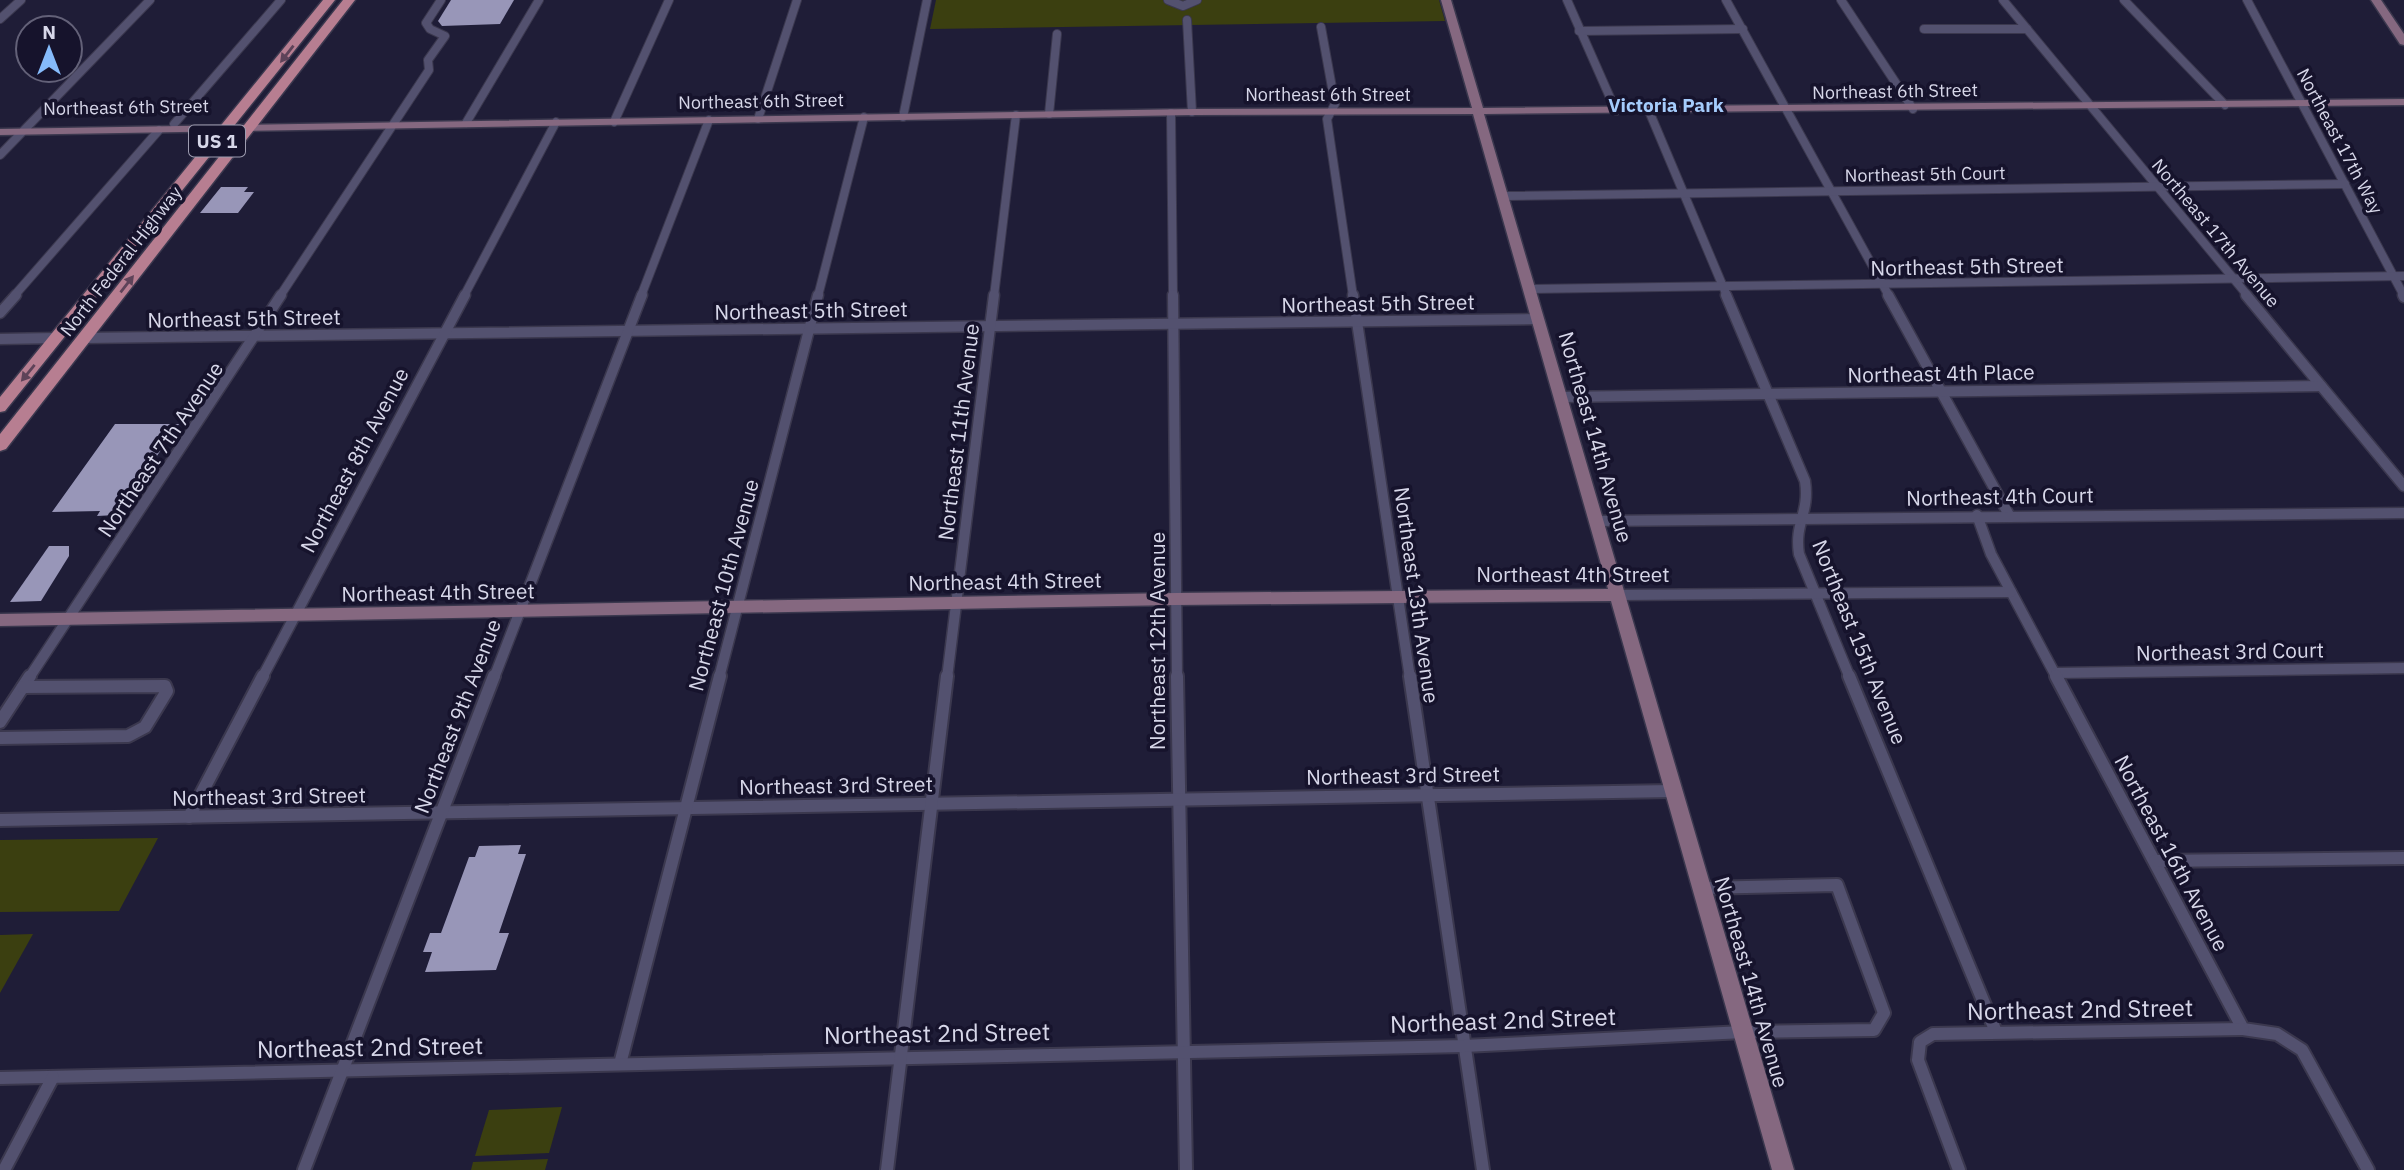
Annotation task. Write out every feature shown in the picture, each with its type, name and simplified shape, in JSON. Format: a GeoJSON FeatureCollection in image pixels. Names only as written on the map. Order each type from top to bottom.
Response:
{"type":"FeatureCollection","features":[{"type":"Feature","properties":{"kind":"main road","name":"North Federal Highway"},"geometry":{"type":"LineString","coordinates":[[0,407],[329,0]]}},
{"type":"Feature","properties":{"kind":"main road","name":"North Federal Highway"},"geometry":{"type":"LineString","coordinates":[[0,445],[349,0]]}},
{"type":"Feature","properties":{"kind":"main road"},"geometry":{"type":"LineString","coordinates":[[77,312],[77,328],[85,338]]}},
{"type":"Feature","properties":{"kind":"main road"},"geometry":{"type":"LineString","coordinates":[[56,338],[66,346],[67,360]]}},
{"type":"Feature","properties":{"kind":"street"},"geometry":{"type":"LineString","coordinates":[[0,19],[21,0]]}},
{"type":"Feature","properties":{"kind":"street"},"geometry":{"type":"LineString","coordinates":[[0,155],[150,0]]}},
{"type":"Feature","properties":{"kind":"street"},"geometry":{"type":"LineString","coordinates":[[174,124],[281,0]]}},
{"type":"Feature","properties":{"kind":"street","name":"Northeast 7th Avenue"},"geometry":{"type":"LineString","coordinates":[[0,722],[429,70],[428,60],[445,36],[430,29],[426,23],[441,0]]}},
{"type":"Feature","properties":{"kind":"street"},"geometry":{"type":"LineString","coordinates":[[466,122],[539,0]]}},
{"type":"Feature","properties":{"kind":"street"},"geometry":{"type":"LineString","coordinates":[[614,122],[669,0]]}},
{"type":"Feature","properties":{"kind":"street"},"geometry":{"type":"LineString","coordinates":[[758,119],[797,0]]}},
{"type":"Feature","properties":{"kind":"street"},"geometry":{"type":"LineString","coordinates":[[903,117],[927,0]]}},
{"type":"Feature","properties":{"kind":"street"},"geometry":{"type":"LineString","coordinates":[[1168,0],[1182,6],[1197,0]]}},
{"type":"Feature","properties":{"kind":"street","name":"Northeast 14th Avenue"},"geometry":{"type":"LineString","coordinates":[[1446,0],[1505,196],[1783,1170]]}},
{"type":"Feature","properties":{"kind":"street"},"geometry":{"type":"LineString","coordinates":[[1567,0],[1616,111]]}},
{"type":"Feature","properties":{"kind":"street"},"geometry":{"type":"LineString","coordinates":[[1726,0],[2009,515]]}},
{"type":"Feature","properties":{"kind":"street"},"geometry":{"type":"LineString","coordinates":[[1841,0],[1913,108]]}},
{"type":"Feature","properties":{"kind":"street","name":"Northeast 17th Avenue"},"geometry":{"type":"LineString","coordinates":[[2003,0],[2404,486]]}},
{"type":"Feature","properties":{"kind":"street"},"geometry":{"type":"LineString","coordinates":[[2124,0],[2225,105]]}},
{"type":"Feature","properties":{"kind":"street","name":"Northeast 17th Way"},"geometry":{"type":"LineString","coordinates":[[2247,0],[2404,298]]}},
{"type":"Feature","properties":{"kind":"street"},"geometry":{"type":"LineString","coordinates":[[2376,0],[2404,43]]}},
{"type":"Feature","properties":{"kind":"street"},"geometry":{"type":"LineString","coordinates":[[1187,20],[1192,112]]}},
{"type":"Feature","properties":{"kind":"street","name":"Northeast 13th Avenue"},"geometry":{"type":"LineString","coordinates":[[1321,27],[1335,104],[1327,119],[1483,1170]]}},
{"type":"Feature","properties":{"kind":"street"},"geometry":{"type":"LineString","coordinates":[[1579,30],[1742,29]]}},
{"type":"Feature","properties":{"kind":"street"},"geometry":{"type":"LineString","coordinates":[[1924,29],[2028,29]]}},
{"type":"Feature","properties":{"kind":"street"},"geometry":{"type":"LineString","coordinates":[[1049,114],[1057,34]]}},
{"type":"Feature","properties":{"kind":"street","name":"Northeast 6th Street"},"geometry":{"type":"LineString","coordinates":[[0,132],[174,124],[252,126],[1192,112],[1787,110],[2404,102]]}},
{"type":"Feature","properties":{"kind":"street","name":"Northeast 15th Avenue"},"geometry":{"type":"LineString","coordinates":[[1649,111],[1805,481],[1808,502],[1804,519],[1796,534],[1799,554],[1996,1032]]}},
{"type":"Feature","properties":{"kind":"street","name":"Northeast 12th Avenue"},"geometry":{"type":"LineString","coordinates":[[1171,113],[1178,798],[1186,1170]]}},
{"type":"Feature","properties":{"kind":"street","name":"Northeast 11th Avenue"},"geometry":{"type":"LineString","coordinates":[[887,1170],[1016,115]]}},
{"type":"Feature","properties":{"kind":"street","name":"Northeast 10th Avenue"},"geometry":{"type":"LineString","coordinates":[[620,1064],[684,807],[864,117]]}},
{"type":"Feature","properties":{"kind":"street","name":"Northeast 9th Avenue"},"geometry":{"type":"LineString","coordinates":[[304,1170],[709,120]]}},
{"type":"Feature","properties":{"kind":"street","name":"Northeast 8th Avenue"},"geometry":{"type":"LineString","coordinates":[[189,817],[556,122]]}},
{"type":"Feature","properties":{"kind":"street","name":"Northeast 6th Street"},"geometry":{"type":"LineString","coordinates":[[0,127],[159,130],[229,126]]}},
{"type":"Feature","properties":{"kind":"street"},"geometry":{"type":"LineString","coordinates":[[0,313],[159,130]]}},
{"type":"Feature","properties":{"kind":"street","name":"Northeast 5th Court"},"geometry":{"type":"LineString","coordinates":[[1505,196],[2345,184]]}},
{"type":"Feature","properties":{"kind":"street","name":"Northeast 5th Street"},"geometry":{"type":"LineString","coordinates":[[1530,289],[2404,276]]}},
{"type":"Feature","properties":{"kind":"street","name":"Northeast 5th Street"},"geometry":{"type":"LineString","coordinates":[[85,338],[1538,319]]}},
{"type":"Feature","properties":{"kind":"street"},"geometry":{"type":"LineString","coordinates":[[0,339],[56,338]]}},
{"type":"Feature","properties":{"kind":"street","name":"Northeast 4th Place"},"geometry":{"type":"LineString","coordinates":[[1561,397],[2321,386]]}},
{"type":"Feature","properties":{"kind":"street","name":"Northeast 4th Court"},"geometry":{"type":"LineString","coordinates":[[1597,521],[1977,515],[2404,513]]}},
{"type":"Feature","properties":{"kind":"street","name":"Northeast 16th Avenue"},"geometry":{"type":"LineString","coordinates":[[1977,515],[1991,554],[2243,1029]]}},
{"type":"Feature","properties":{"kind":"street","name":"Northeast 4th Street"},"geometry":{"type":"LineString","coordinates":[[0,620],[956,602],[2011,592]]}},
{"type":"Feature","properties":{"kind":"street","name":"Northeast 3rd Court"},"geometry":{"type":"LineString","coordinates":[[2056,673],[2404,668]]}},
{"type":"Feature","properties":{"kind":"street"},"geometry":{"type":"LineString","coordinates":[[0,738],[128,736],[145,727],[167,691],[165,686],[23,687]]}},
{"type":"Feature","properties":{"kind":"street","name":"Northeast 3rd Street"},"geometry":{"type":"LineString","coordinates":[[0,820],[1673,791]]}},
{"type":"Feature","properties":{"kind":"street"},"geometry":{"type":"LineString","coordinates":[[2155,861],[2404,858]]}},
{"type":"Feature","properties":{"kind":"street","name":"Northeast 2nd Street"},"geometry":{"type":"LineString","coordinates":[[0,1078],[900,1056],[1464,1046],[1743,1032],[1874,1030],[1884,1013],[1837,885],[1701,888]]}},
{"type":"Feature","properties":{"kind":"street"},"geometry":{"type":"LineString","coordinates":[[2243,1029],[2277,1034],[2302,1050],[2368,1170]]}},
{"type":"Feature","properties":{"kind":"street","name":"Northeast 2nd Street"},"geometry":{"type":"LineString","coordinates":[[1959,1170],[1919,1060],[1920,1042],[1933,1034],[2243,1029]]}},
{"type":"Feature","properties":{"kind":"street"},"geometry":{"type":"LineString","coordinates":[[4,1170],[53,1077]]}},
{"type":"Feature","properties":{"kind":"green space"},"geometry":{"type":"Polygon","coordinates":[[[936,0],[1439,0],[1445,21],[930,29],[936,0]]]}},
{"type":"Feature","properties":{"kind":"green space"},"geometry":{"type":"Polygon","coordinates":[[[158,838],[119,911],[0,912],[0,840],[158,838]]]}},
{"type":"Feature","properties":{"kind":"green space"},"geometry":{"type":"Polygon","coordinates":[[[33,934],[0,993],[0,935],[33,934]]]}},
{"type":"Feature","properties":{"kind":"green space"},"geometry":{"type":"Polygon","coordinates":[[[562,1107],[549,1153],[475,1156],[489,1110],[562,1107]]]}},
{"type":"Feature","properties":{"kind":"green space"},"geometry":{"type":"Polygon","coordinates":[[[548,1159],[545,1170],[471,1170],[473,1162],[548,1159]]]}},
{"type":"Feature","properties":{"kind":"building"},"geometry":{"type":"Polygon","coordinates":[[[451,0],[514,0],[500,24],[442,26],[438,21],[451,0]]]}},
{"type":"Feature","properties":{"kind":"building"},"geometry":{"type":"Polygon","coordinates":[[[221,187],[248,187],[244,192],[254,192],[238,213],[200,213],[221,187]]]}},
{"type":"Feature","properties":{"kind":"building"},"geometry":{"type":"Polygon","coordinates":[[[115,424],[179,424],[116,515],[97,516],[100,511],[52,512],[115,424]]]}},
{"type":"Feature","properties":{"kind":"building"},"geometry":{"type":"Polygon","coordinates":[[[49,546],[69,546],[69,556],[41,601],[10,602],[49,546]]]}},
{"type":"Feature","properties":{"kind":"building"},"geometry":{"type":"Polygon","coordinates":[[[521,845],[518,854],[526,854],[499,933],[509,933],[496,970],[425,972],[432,952],[423,952],[430,933],[441,933],[469,857],[475,857],[479,846],[521,845]]]}},
{"type":"Feature","properties":{"kind":"district","name":"Victoria Park"},"geometry":{"type":"Point","coordinates":[1666,105]}}]}
